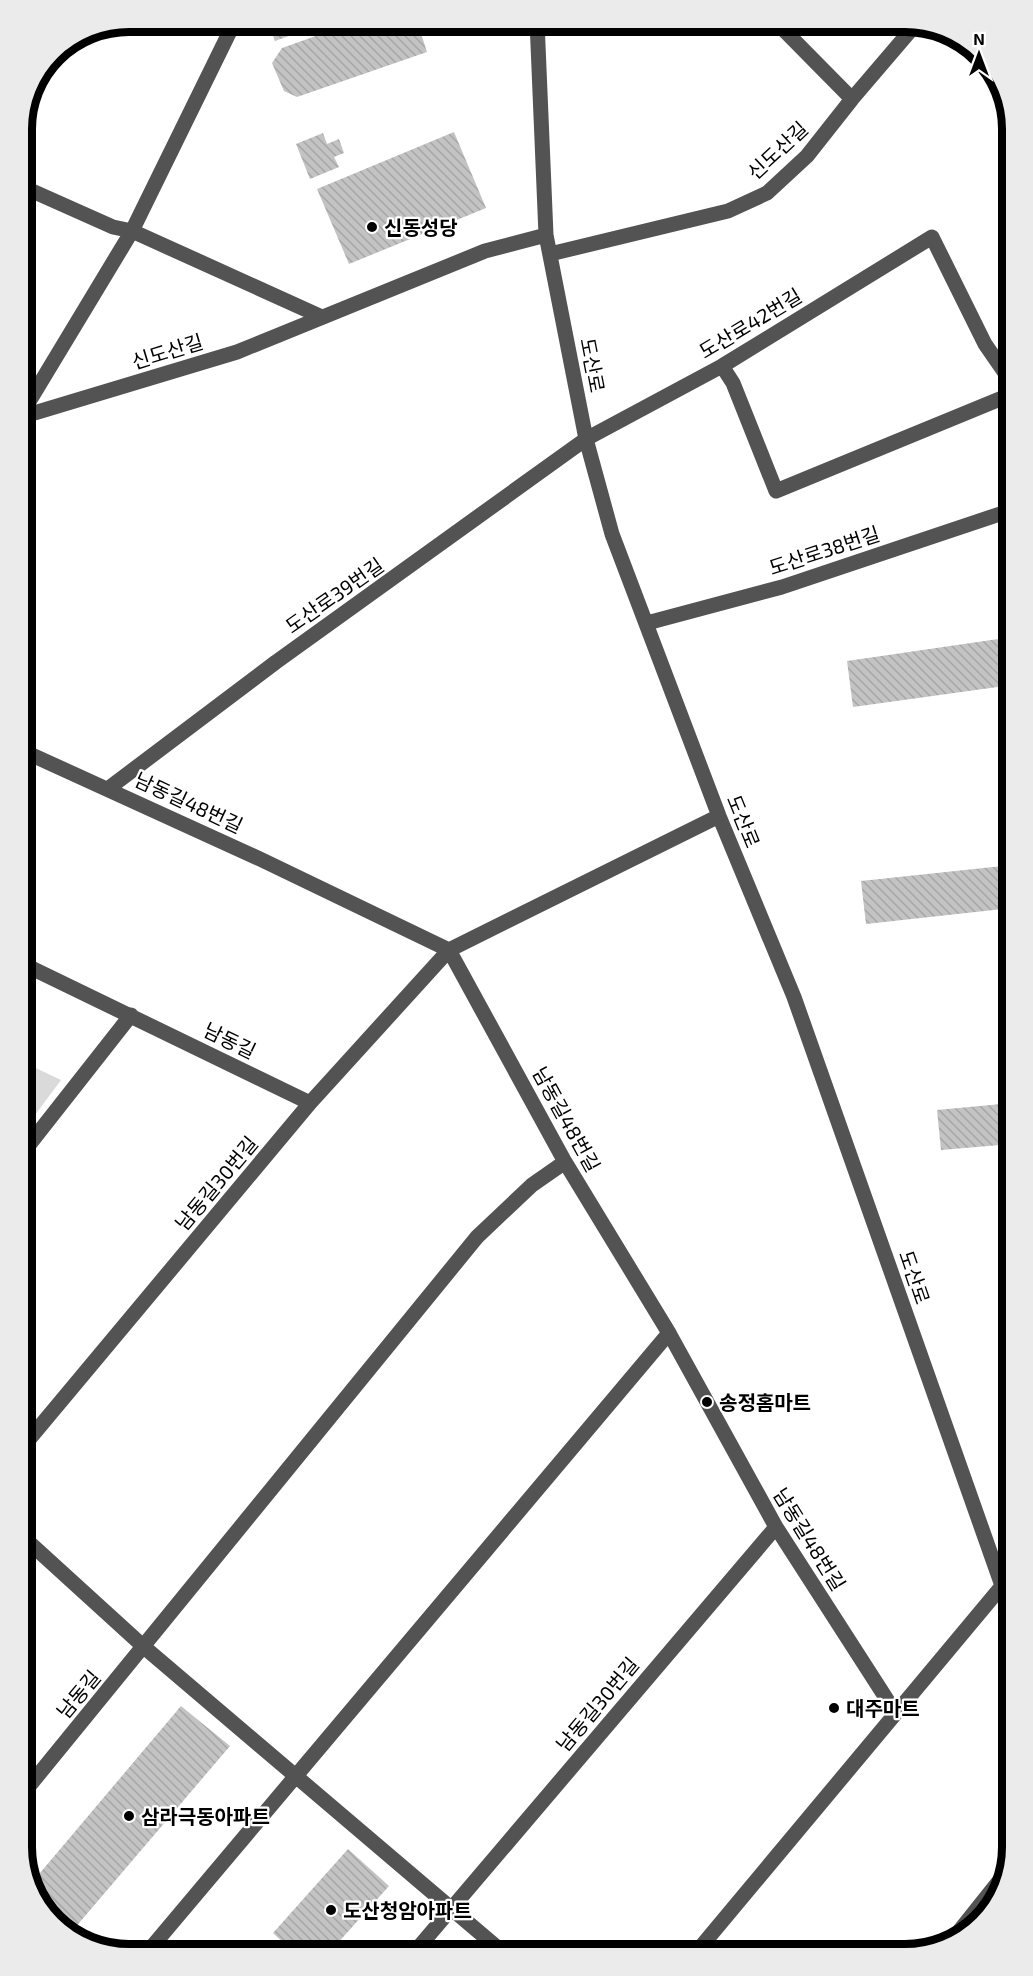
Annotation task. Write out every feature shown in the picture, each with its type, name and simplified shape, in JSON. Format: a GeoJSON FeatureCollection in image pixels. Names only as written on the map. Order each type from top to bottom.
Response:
{"type":"FeatureCollection","features":[{"type":"Feature","properties":{"kind":"street","name":"신도산길"},"geometry":{"type":"LineString","coordinates":[[32,398],[132,231],[230,32]]}},
{"type":"Feature","properties":{"kind":"street","name":"도산로"},"geometry":{"type":"LineString","coordinates":[[537,32],[546,235],[586,439],[612,534],[719,816],[794,997],[1002,1586]]}},
{"type":"Feature","properties":{"kind":"street"},"geometry":{"type":"LineString","coordinates":[[786,32],[852,99]]}},
{"type":"Feature","properties":{"kind":"street","name":"신도산길"},"geometry":{"type":"LineString","coordinates":[[550,254],[728,211],[767,193],[807,156],[909,32]]}},
{"type":"Feature","properties":{"kind":"street"},"geometry":{"type":"LineString","coordinates":[[32,191],[113,227],[132,231],[322,317]]}},
{"type":"Feature","properties":{"kind":"street","name":"신도산길"},"geometry":{"type":"LineString","coordinates":[[32,413],[237,352],[484,251],[546,235]]}},
{"type":"Feature","properties":{"kind":"street","name":"도산로42번길"},"geometry":{"type":"LineString","coordinates":[[586,439],[722,366],[932,237],[985,344],[1002,369]]}},
{"type":"Feature","properties":{"kind":"street"},"geometry":{"type":"LineString","coordinates":[[722,366],[733,383],[776,491],[1002,398]]}},
{"type":"Feature","properties":{"kind":"street","name":"도산로39번길"},"geometry":{"type":"LineString","coordinates":[[109,788],[276,662],[586,439]]}},
{"type":"Feature","properties":{"kind":"street","name":"도산로38번길"},"geometry":{"type":"LineString","coordinates":[[647,623],[782,587],[1002,513]]}},
{"type":"Feature","properties":{"kind":"street","name":"남동길48번길"},"geometry":{"type":"LineString","coordinates":[[32,755],[109,788],[449,950],[565,1162],[669,1333],[776,1527],[895,1712]]}},
{"type":"Feature","properties":{"kind":"street"},"geometry":{"type":"LineString","coordinates":[[449,950],[719,816]]}},
{"type":"Feature","properties":{"kind":"street","name":"남동길30번길"},"geometry":{"type":"LineString","coordinates":[[32,1436],[310,1102],[449,950]]}},
{"type":"Feature","properties":{"kind":"street","name":"남동길"},"geometry":{"type":"LineString","coordinates":[[32,968],[310,1102]]}},
{"type":"Feature","properties":{"kind":"street"},"geometry":{"type":"LineString","coordinates":[[32,1141],[131,1015]]}},
{"type":"Feature","properties":{"kind":"street"},"geometry":{"type":"LineString","coordinates":[[144,1647],[477,1237],[532,1185],[565,1162]]}},
{"type":"Feature","properties":{"kind":"street"},"geometry":{"type":"LineString","coordinates":[[154,1944],[669,1333]]}},
{"type":"Feature","properties":{"kind":"street","name":"남동길30번길"},"geometry":{"type":"LineString","coordinates":[[421,1944],[776,1527]]}},
{"type":"Feature","properties":{"kind":"street"},"geometry":{"type":"LineString","coordinates":[[32,1545],[144,1647],[493,1944]]}},
{"type":"Feature","properties":{"kind":"street"},"geometry":{"type":"LineString","coordinates":[[703,1944],[1002,1586]]}},
{"type":"Feature","properties":{"kind":"street","name":"남동길"},"geometry":{"type":"LineString","coordinates":[[32,1783],[144,1647]]}},
{"type":"Feature","properties":{"kind":"street"},"geometry":{"type":"LineString","coordinates":[[969,1919],[989,1894]]}},
{"type":"Feature","properties":{"kind":"shaded area"},"geometry":{"type":"Polygon","coordinates":[[[32,1066],[61,1080],[32,1119],[32,1066]]]}},
{"type":"Feature","properties":{"kind":"building"},"geometry":{"type":"Polygon","coordinates":[[[271,32],[299,32],[275,41],[271,32]]]}},
{"type":"Feature","properties":{"kind":"building"},"geometry":{"type":"Polygon","coordinates":[[[327,32],[421,32],[427,52],[297,97],[284,91],[272,63],[282,48],[327,32]]]}},
{"type":"Feature","properties":{"kind":"building"},"geometry":{"type":"Polygon","coordinates":[[[454,132],[486,208],[349,264],[317,189],[454,132]]]}},
{"type":"Feature","properties":{"kind":"building"},"geometry":{"type":"Polygon","coordinates":[[[323,133],[327,144],[339,139],[344,153],[334,157],[339,167],[310,179],[296,144],[323,133]]]}},
{"type":"Feature","properties":{"kind":"building"},"geometry":{"type":"Polygon","coordinates":[[[1002,638],[1002,686],[853,707],[847,661],[1002,638]]]}},
{"type":"Feature","properties":{"kind":"building"},"geometry":{"type":"Polygon","coordinates":[[[1002,866],[1002,909],[866,924],[861,881],[1002,866]]]}},
{"type":"Feature","properties":{"kind":"building"},"geometry":{"type":"Polygon","coordinates":[[[1002,1104],[1002,1145],[941,1150],[937,1110],[1002,1104]]]}},
{"type":"Feature","properties":{"kind":"building","name":"삼라극동아파트"},"geometry":{"type":"Polygon","coordinates":[[[181,1706],[230,1746],[75,1928],[52,1907],[44,1896],[37,1877],[181,1706]]]}},
{"type":"Feature","properties":{"kind":"building","name":"도산청암아파트"},"geometry":{"type":"Polygon","coordinates":[[[348,1849],[389,1886],[337,1944],[285,1944],[273,1933],[348,1849]]]}},
{"type":"Feature","properties":{"kind":"place","name":"신동성당"},"geometry":{"type":"Point","coordinates":[372,227]}},
{"type":"Feature","properties":{"kind":"place","name":"송정홈마트"},"geometry":{"type":"Point","coordinates":[707,1402]}},
{"type":"Feature","properties":{"kind":"place","name":"대주마트"},"geometry":{"type":"Point","coordinates":[834,1708]}},
{"type":"Feature","properties":{"kind":"place","name":"삼라극동아파트"},"geometry":{"type":"Point","coordinates":[129,1816]}},
{"type":"Feature","properties":{"kind":"place","name":"도산청암아파트"},"geometry":{"type":"Point","coordinates":[331,1910]}}]}
